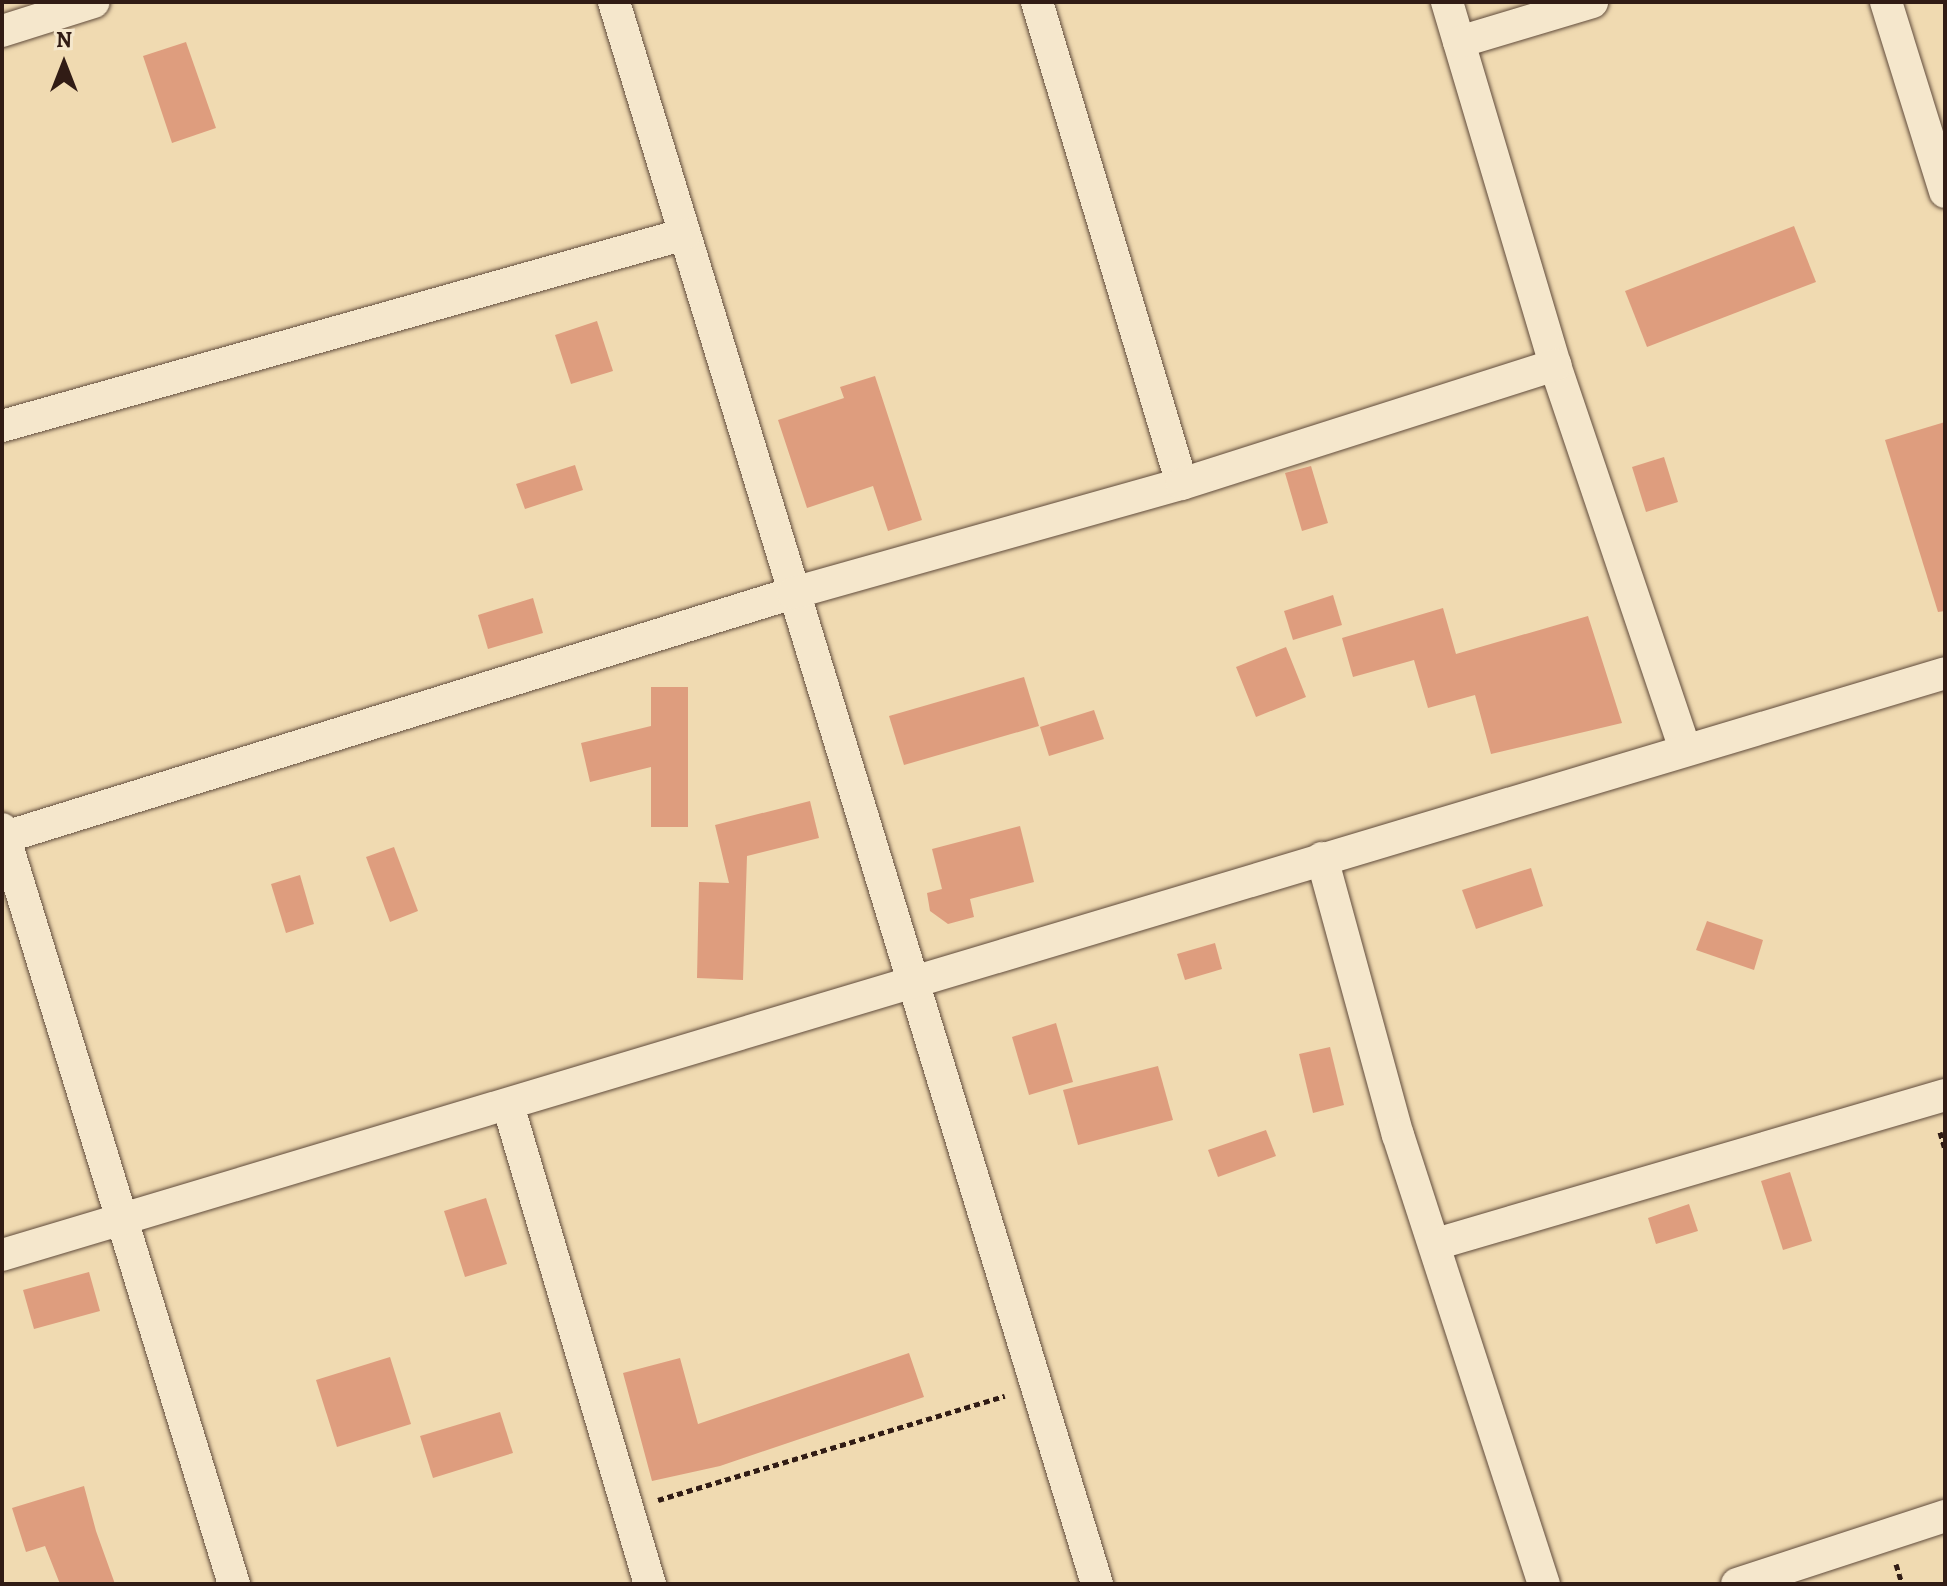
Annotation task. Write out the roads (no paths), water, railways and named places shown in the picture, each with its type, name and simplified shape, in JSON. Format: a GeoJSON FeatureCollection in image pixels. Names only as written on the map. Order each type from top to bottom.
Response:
{"type":"FeatureCollection","features":[{"type":"Feature","properties":{"kind":"street"},"geometry":{"type":"LineString","coordinates":[[2,31],[94,2]]}},
{"type":"Feature","properties":{"kind":"street"},"geometry":{"type":"LineString","coordinates":[[614,2],[793,593],[917,982],[1097,1584]]}},
{"type":"Feature","properties":{"kind":"street"},"geometry":{"type":"LineString","coordinates":[[1037,2],[1182,484]]}},
{"type":"Feature","properties":{"kind":"street"},"geometry":{"type":"LineString","coordinates":[[1447,2],[1555,365],[1685,749]]}},
{"type":"Feature","properties":{"kind":"street"},"geometry":{"type":"LineString","coordinates":[[1459,42],[1592,2]]}},
{"type":"Feature","properties":{"kind":"street"},"geometry":{"type":"LineString","coordinates":[[1886,2],[1945,192]]}},
{"type":"Feature","properties":{"kind":"street"},"geometry":{"type":"LineString","coordinates":[[2,426],[685,234]]}},
{"type":"Feature","properties":{"kind":"street"},"geometry":{"type":"LineString","coordinates":[[234,1584],[3,834],[793,593],[1182,484],[1555,365]]}},
{"type":"Feature","properties":{"kind":"street"},"geometry":{"type":"LineString","coordinates":[[2,1255],[1945,673]]}},
{"type":"Feature","properties":{"kind":"street"},"geometry":{"type":"LineString","coordinates":[[1322,858],[1398,1135],[1436,1244],[1544,1584]]}},
{"type":"Feature","properties":{"kind":"street"},"geometry":{"type":"LineString","coordinates":[[1436,1244],[1945,1095]]}},
{"type":"Feature","properties":{"kind":"street"},"geometry":{"type":"LineString","coordinates":[[508,1105],[650,1584]]}},
{"type":"Feature","properties":{"kind":"street"},"geometry":{"type":"LineString","coordinates":[[1737,1584],[1945,1516]]}}]}
